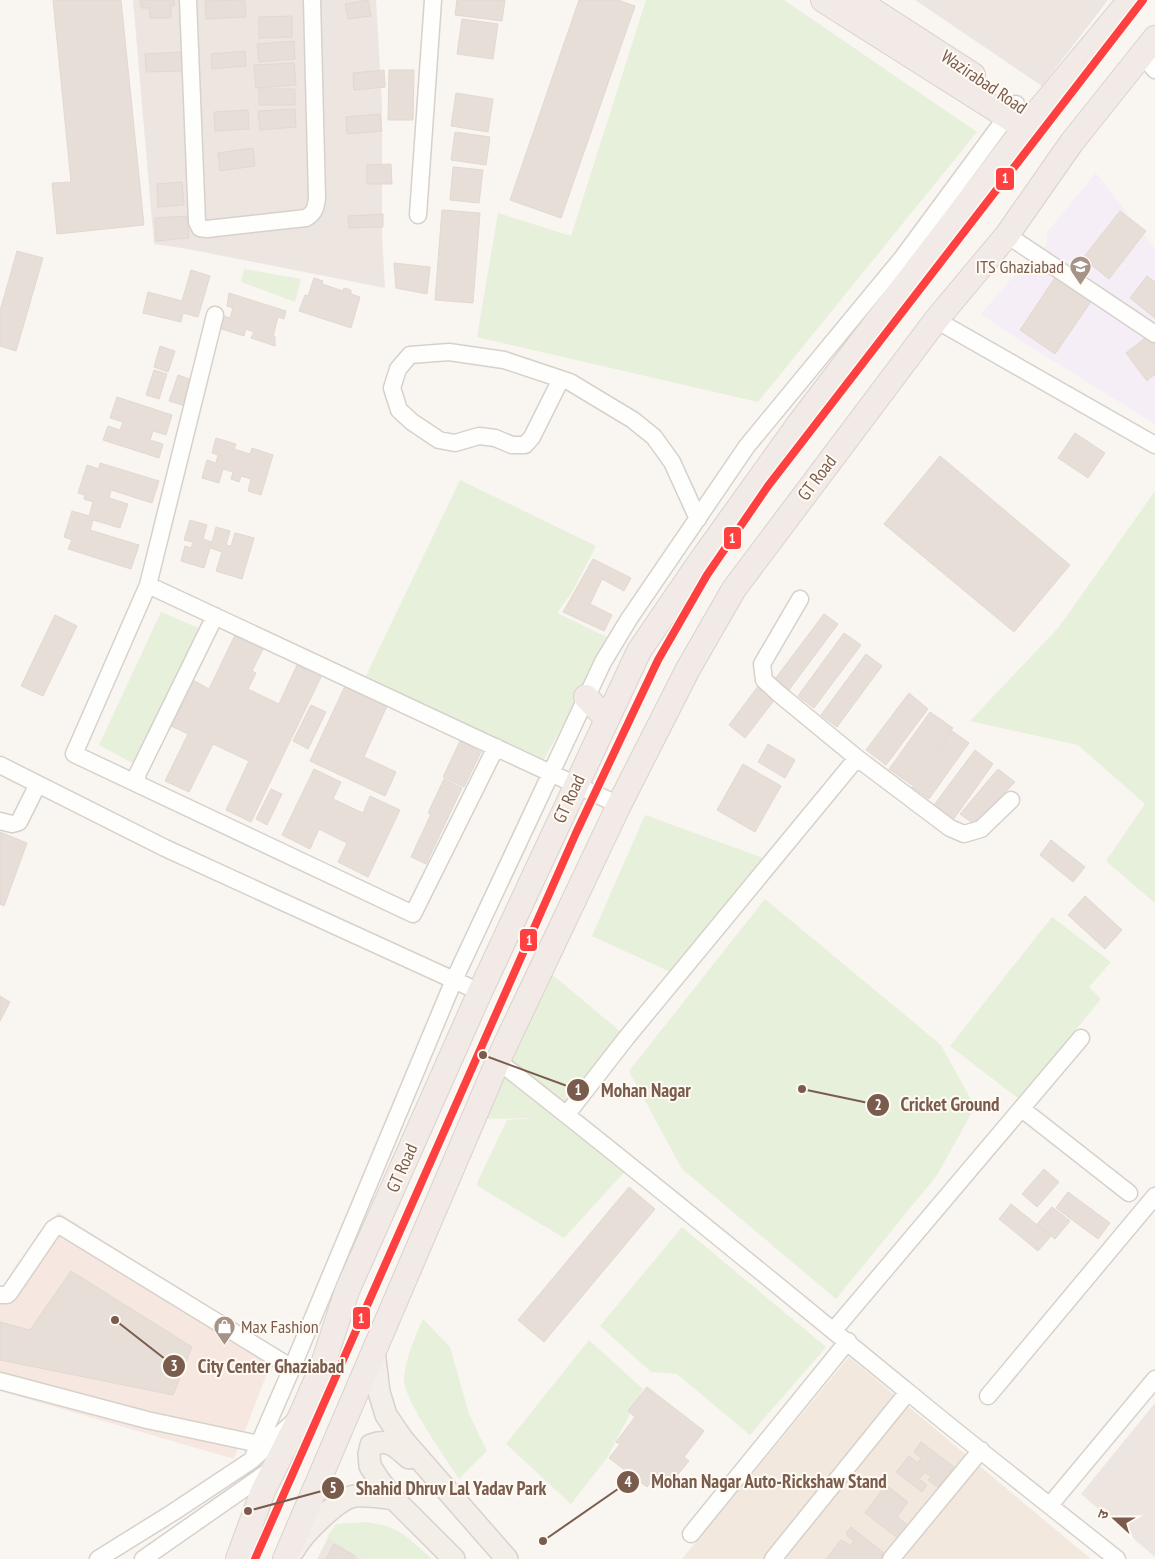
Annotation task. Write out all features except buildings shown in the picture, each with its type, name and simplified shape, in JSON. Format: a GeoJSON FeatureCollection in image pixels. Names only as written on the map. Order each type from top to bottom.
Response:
{"type":"FeatureCollection","features":[{"type":"Feature","properties":{"kind":"highway","name":"Wazirabad Road"},"geometry":{"type":"LineString","coordinates":[[823,0],[1020,116]]}},
{"type":"Feature","properties":{"kind":"highway","name":"Wazirabad Road"},"geometry":{"type":"LineString","coordinates":[[857,0],[902,28],[1020,116]]}},
{"type":"Feature","properties":{"kind":"highway","name":"Wazirabad Road"},"geometry":{"type":"LineString","coordinates":[[1020,116],[1130,0]]}},
{"type":"Feature","properties":{"kind":"highway","name":"GT Road"},"geometry":{"type":"LineString","coordinates":[[292,1556],[374,1351],[498,1061],[619,805],[688,669],[734,589],[936,320],[1007,235],[1072,142],[1150,54]]}},
{"type":"Feature","properties":{"kind":"highway","name":"GT Road"},"geometry":{"type":"LineString","coordinates":[[238,1559],[263,1491],[302,1415],[322,1367],[347,1291],[480,992],[639,651],[697,566],[1020,116]]}},
{"type":"Feature","properties":{"kind":"highway"},"geometry":{"type":"LineString","coordinates":[[586,697],[607,719]]}},
{"type":"Feature","properties":{"kind":"main road"},"geometry":{"type":"LineString","coordinates":[[374,1351],[378,1392],[386,1415],[403,1440],[503,1558]]}},
{"type":"Feature","properties":{"kind":"main road"},"geometry":{"type":"LineString","coordinates":[[440,1484],[392,1444],[381,1441],[371,1445],[368,1454],[370,1466],[394,1499],[454,1559]]}},
{"type":"Feature","properties":{"kind":"main road"},"geometry":{"type":"LineString","coordinates":[[292,1556],[314,1525],[332,1509],[353,1496],[394,1499]]}},
{"type":"Feature","properties":{"kind":"street"},"geometry":{"type":"LineString","coordinates":[[188,0],[197,222],[200,228],[207,229],[306,218],[313,214],[317,198],[312,0]]}},
{"type":"Feature","properties":{"kind":"street"},"geometry":{"type":"LineString","coordinates":[[418,215],[433,0]]}},
{"type":"Feature","properties":{"kind":"street"},"geometry":{"type":"LineString","coordinates":[[252,1460],[454,980],[603,662],[629,619],[747,446],[1020,116]]}},
{"type":"Feature","properties":{"kind":"street"},"geometry":{"type":"LineString","coordinates":[[1007,235],[1155,334]]}},
{"type":"Feature","properties":{"kind":"street"},"geometry":{"type":"LineString","coordinates":[[215,315],[148,585],[74,754],[414,914],[496,747]]}},
{"type":"Feature","properties":{"kind":"street"},"geometry":{"type":"LineString","coordinates":[[936,320],[1155,445]]}},
{"type":"Feature","properties":{"kind":"street"},"geometry":{"type":"LineString","coordinates":[[561,379],[532,437],[524,445],[512,445],[495,438],[479,436],[455,443],[439,440],[412,422],[399,410],[392,388],[398,369],[410,355],[449,352],[504,360],[561,379],[570,382],[633,420],[654,437],[672,462],[698,518]]}},
{"type":"Feature","properties":{"kind":"street"},"geometry":{"type":"LineString","coordinates":[[148,585],[619,805]]}},
{"type":"Feature","properties":{"kind":"street"},"geometry":{"type":"LineString","coordinates":[[800,599],[762,664],[764,680],[857,758],[950,828],[964,834],[981,829],[1011,800]]}},
{"type":"Feature","properties":{"kind":"street"},"geometry":{"type":"LineString","coordinates":[[136,782],[138,773],[215,616]]}},
{"type":"Feature","properties":{"kind":"street"},"geometry":{"type":"LineString","coordinates":[[567,1114],[857,758]]}},
{"type":"Feature","properties":{"kind":"street"},"geometry":{"type":"LineString","coordinates":[[0,765],[165,848],[480,992]]}},
{"type":"Feature","properties":{"kind":"street"},"geometry":{"type":"LineString","coordinates":[[0,822],[12,824],[19,822],[38,784]]}},
{"type":"Feature","properties":{"kind":"street"},"geometry":{"type":"LineString","coordinates":[[834,1330],[1081,1038]]}},
{"type":"Feature","properties":{"kind":"street"},"geometry":{"type":"LineString","coordinates":[[498,1061],[567,1114],[848,1341],[908,1392],[1118,1559]]}},
{"type":"Feature","properties":{"kind":"street"},"geometry":{"type":"LineString","coordinates":[[1022,1109],[1129,1193]]}},
{"type":"Feature","properties":{"kind":"street"},"geometry":{"type":"LineString","coordinates":[[365,1194],[386,1203]]}},
{"type":"Feature","properties":{"kind":"street"},"geometry":{"type":"LineString","coordinates":[[988,1396],[1155,1196]]}},
{"type":"Feature","properties":{"kind":"street"},"geometry":{"type":"LineString","coordinates":[[0,1295],[6,1295],[10,1292],[53,1229],[59,1225],[292,1368]]}},
{"type":"Feature","properties":{"kind":"street"},"geometry":{"type":"LineString","coordinates":[[691,1534],[848,1341]]}},
{"type":"Feature","properties":{"kind":"street"},"geometry":{"type":"LineString","coordinates":[[1050,1505],[1155,1379]]}},
{"type":"Feature","properties":{"kind":"street"},"geometry":{"type":"LineString","coordinates":[[0,1381],[147,1420],[259,1444]]}},
{"type":"Feature","properties":{"kind":"street"},"geometry":{"type":"LineString","coordinates":[[773,1559],[908,1392]]}},
{"type":"Feature","properties":{"kind":"street"},"geometry":{"type":"LineString","coordinates":[[98,1559],[252,1460],[302,1415]]}},
{"type":"Feature","properties":{"kind":"street"},"geometry":{"type":"LineString","coordinates":[[891,1559],[981,1450]]}},
{"type":"Feature","properties":{"kind":"street"},"geometry":{"type":"LineString","coordinates":[[143,1559],[276,1466]]}},
{"type":"Feature","properties":{"kind":"shaded area"},"geometry":{"type":"Polygon","coordinates":[[[133,0],[376,0],[382,104],[382,237],[385,288],[154,244],[133,0]]]}},
{"type":"Feature","properties":{"kind":"shaded area"},"geometry":{"type":"Polygon","coordinates":[[[915,0],[1108,0],[1042,86],[915,0]]]}},
{"type":"Feature","properties":{"kind":"shaded area","name":"ITS Ghaziabad"},"geometry":{"type":"Polygon","coordinates":[[[1096,173],[1155,249],[1155,424],[1011,335],[981,314],[1030,257],[1037,258],[1047,243],[1047,232],[1096,173]]]}},
{"type":"Feature","properties":{"kind":"shaded area"},"geometry":{"type":"Polygon","coordinates":[[[58,1212],[276,1350],[234,1459],[0,1391],[0,1286],[9,1290],[58,1212]]]}},
{"type":"Feature","properties":{"kind":"shaded area"},"geometry":{"type":"Polygon","coordinates":[[[849,1357],[1091,1559],[682,1559],[849,1357]]]}},
{"type":"Feature","properties":{"kind":"shaded area"},"geometry":{"type":"Polygon","coordinates":[[[1155,1403],[1155,1557],[1081,1494],[1155,1403]]]}},
{"type":"Feature","properties":{"kind":"shaded area"},"geometry":{"type":"Polygon","coordinates":[[[330,1534],[369,1559],[317,1559],[330,1534]]]}},
{"type":"Feature","properties":{"kind":"green space"},"geometry":{"type":"Polygon","coordinates":[[[646,0],[784,0],[977,132],[758,402],[477,337],[498,213],[571,236],[646,0]]]}},
{"type":"Feature","properties":{"kind":"green space"},"geometry":{"type":"Polygon","coordinates":[[[244,269],[301,279],[295,302],[241,282],[244,269]]]}},
{"type":"Feature","properties":{"kind":"green space"},"geometry":{"type":"Polygon","coordinates":[[[460,480],[596,546],[572,592],[557,613],[611,639],[543,761],[365,678],[460,480]]]}},
{"type":"Feature","properties":{"kind":"green space"},"geometry":{"type":"Polygon","coordinates":[[[1155,491],[1155,903],[1106,861],[1145,804],[1078,745],[970,721],[1059,627],[1155,491]]]}},
{"type":"Feature","properties":{"kind":"green space"},"geometry":{"type":"Polygon","coordinates":[[[161,612],[201,629],[136,765],[99,745],[161,612]]]}},
{"type":"Feature","properties":{"kind":"green space"},"geometry":{"type":"Polygon","coordinates":[[[645,815],[769,860],[677,975],[592,936],[645,815]]]}},
{"type":"Feature","properties":{"kind":"green space"},"geometry":{"type":"Polygon","coordinates":[[[765,899],[941,1045],[975,1107],[937,1175],[836,1299],[682,1169],[629,1071],[765,899]]]}},
{"type":"Feature","properties":{"kind":"green space"},"geometry":{"type":"Polygon","coordinates":[[[1052,917],[1111,962],[1089,987],[1101,999],[1019,1099],[950,1046],[1052,917]]]}},
{"type":"Feature","properties":{"kind":"green space"},"geometry":{"type":"Polygon","coordinates":[[[543,967],[627,1037],[563,1117],[630,1166],[564,1238],[476,1185],[507,1120],[535,1118],[474,1119],[543,967]]]}},
{"type":"Feature","properties":{"kind":"green space"},"geometry":{"type":"Polygon","coordinates":[[[682,1227],[826,1347],[750,1435],[677,1374],[651,1372],[600,1326],[682,1227]]]}},
{"type":"Feature","properties":{"kind":"green space"},"geometry":{"type":"Polygon","coordinates":[[[423,1319],[450,1347],[469,1414],[487,1451],[459,1479],[417,1414],[405,1387],[404,1378],[407,1362],[423,1319]]]}},
{"type":"Feature","properties":{"kind":"green space"},"geometry":{"type":"Polygon","coordinates":[[[589,1340],[643,1389],[607,1458],[571,1504],[506,1444],[589,1340]]]}},
{"type":"Feature","properties":{"kind":"green space"},"geometry":{"type":"Polygon","coordinates":[[[365,1522],[387,1526],[395,1530],[409,1539],[432,1559],[361,1559],[327,1537],[336,1524],[365,1522]]]}},
{"type":"Feature","properties":{"kind":"transit line","name":"1"},"geometry":{"type":"LineString","coordinates":[[255,1559],[576,833],[658,660],[707,575],[768,486],[1143,0]]}},
{"type":"Feature","properties":{"kind":"place","name":"ITS Ghaziabad"},"geometry":{"type":"Point","coordinates":[1080,286]}},
{"type":"Feature","properties":{"kind":"place","name":"Mohan Nagar"},"geometry":{"type":"Point","coordinates":[483,1055]}},
{"type":"Feature","properties":{"kind":"place","name":"Cricket Ground"},"geometry":{"type":"Point","coordinates":[802,1089]}},
{"type":"Feature","properties":{"kind":"place","name":"City Center Ghaziabad"},"geometry":{"type":"Point","coordinates":[115,1320]}},
{"type":"Feature","properties":{"kind":"place","name":"Max Fashion"},"geometry":{"type":"Point","coordinates":[225,1346]}},
{"type":"Feature","properties":{"kind":"place","name":"Shahid Dhruv Lal Yadav Park"},"geometry":{"type":"Point","coordinates":[248,1511]}},
{"type":"Feature","properties":{"kind":"place","name":"Mohan Nagar Auto-Rickshaw Stand"},"geometry":{"type":"Point","coordinates":[543,1541]}}]}
